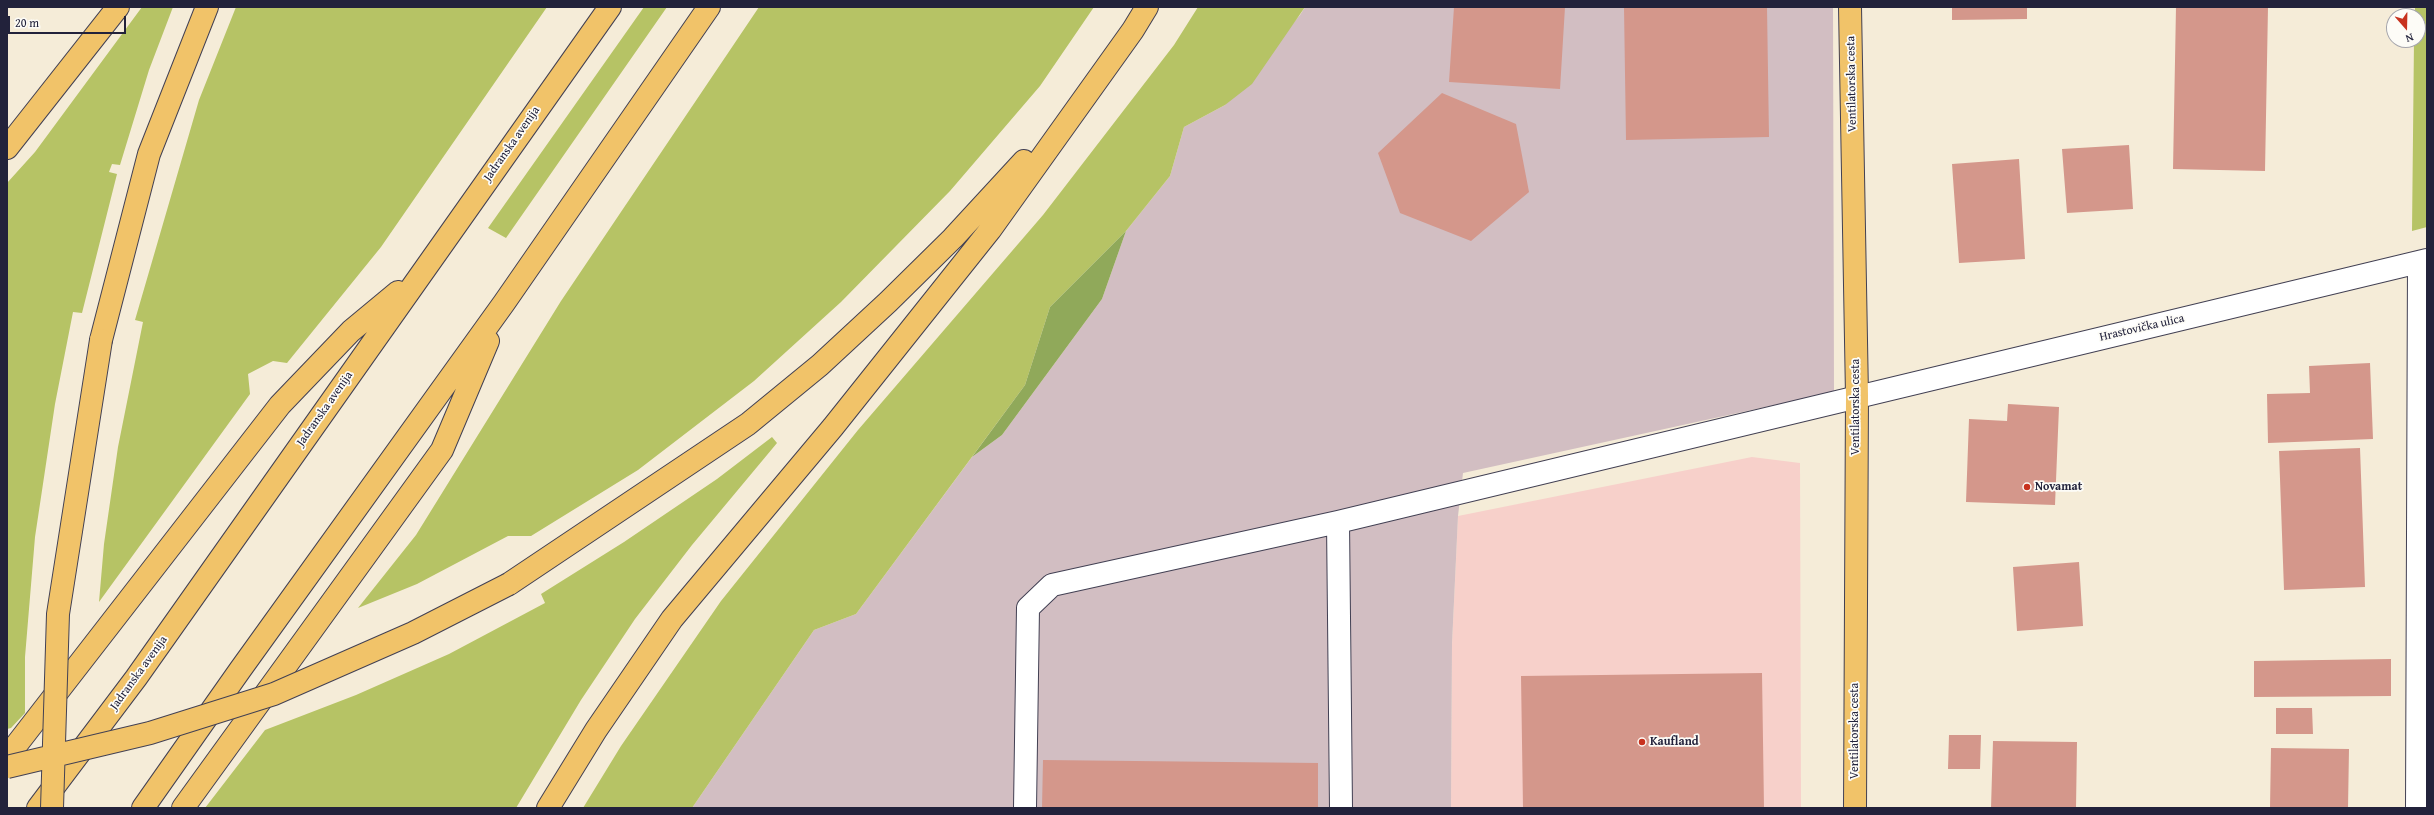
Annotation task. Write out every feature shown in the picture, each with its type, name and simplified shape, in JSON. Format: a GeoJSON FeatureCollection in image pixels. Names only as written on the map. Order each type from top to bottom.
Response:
{"type":"FeatureCollection","features":[{"type":"Feature","properties":{"kind":"main road"},"geometry":{"type":"LineString","coordinates":[[7,148],[118,7]]}},
{"type":"Feature","properties":{"kind":"main road"},"geometry":{"type":"LineString","coordinates":[[52,808],[58,614],[101,340],[149,154],[207,7]]}},
{"type":"Feature","properties":{"kind":"main road","name":"Jadranska avenija"},"geometry":{"type":"LineString","coordinates":[[38,808],[136,678],[420,273],[610,7]]}},
{"type":"Feature","properties":{"kind":"main road"},"geometry":{"type":"LineString","coordinates":[[144,808],[240,670],[504,303],[709,7]]}},
{"type":"Feature","properties":{"kind":"main road"},"geometry":{"type":"LineString","coordinates":[[548,808],[596,730],[672,619],[833,427],[990,230],[1133,30],[1147,7]]}},
{"type":"Feature","properties":{"kind":"main road","name":"Ventilatorska cesta"},"geometry":{"type":"LineString","coordinates":[[1850,7],[1857,396],[1855,808]]}},
{"type":"Feature","properties":{"kind":"main road"},"geometry":{"type":"LineString","coordinates":[[7,768],[150,733],[274,694],[413,632],[509,584],[748,424],[820,365],[915,275],[1016,171],[1076,102],[1133,30]]}},
{"type":"Feature","properties":{"kind":"main road"},"geometry":{"type":"LineString","coordinates":[[7,757],[280,406],[351,332],[420,273]]}},
{"type":"Feature","properties":{"kind":"main road"},"geometry":{"type":"LineString","coordinates":[[183,808],[442,450],[504,303]]}},
{"type":"Feature","properties":{"kind":"street","name":"Hrastovička ulica"},"geometry":{"type":"LineString","coordinates":[[1025,808],[1028,608],[1052,585],[1338,522],[2423,261]]}},
{"type":"Feature","properties":{"kind":"street"},"geometry":{"type":"LineString","coordinates":[[2417,808],[2423,261]]}},
{"type":"Feature","properties":{"kind":"street"},"geometry":{"type":"LineString","coordinates":[[1338,522],[1341,808]]}},
{"type":"Feature","properties":{"kind":"shaded area"},"geometry":{"type":"Polygon","coordinates":[[[1305,7],[1833,7],[1834,392],[1463,473],[1458,516],[1452,644],[1451,808],[692,808],[814,630],[856,614],[972,457],[1002,435],[1102,299],[1126,231],[1170,176],[1184,127],[1225,105],[1305,7]]]}},
{"type":"Feature","properties":{"kind":"shaded area"},"geometry":{"type":"Polygon","coordinates":[[[1752,457],[1800,463],[1801,808],[1451,808],[1452,644],[1458,516],[1752,457]]]}},
{"type":"Feature","properties":{"kind":"green space"},"geometry":{"type":"Polygon","coordinates":[[[142,7],[173,7],[149,70],[120,165],[112,164],[109,172],[117,174],[82,313],[73,312],[55,404],[35,537],[25,657],[25,713],[11,728],[7,729],[7,183],[35,152],[142,7]]]}},
{"type":"Feature","properties":{"kind":"green space"},"geometry":{"type":"Polygon","coordinates":[[[236,7],[547,7],[381,247],[287,363],[273,361],[248,374],[250,394],[99,602],[104,544],[118,447],[143,322],[135,320],[199,100],[236,7]]]}},
{"type":"Feature","properties":{"kind":"green space"},"geometry":{"type":"Polygon","coordinates":[[[644,7],[667,7],[506,238],[488,228],[644,7]]]}},
{"type":"Feature","properties":{"kind":"green space"},"geometry":{"type":"Polygon","coordinates":[[[759,7],[1094,7],[1040,86],[950,191],[841,302],[754,381],[638,470],[531,536],[508,536],[417,584],[358,608],[416,535],[561,301],[759,7]]]}},
{"type":"Feature","properties":{"kind":"green space"},"geometry":{"type":"Polygon","coordinates":[[[1198,7],[1305,7],[1252,84],[1225,105],[1184,127],[1170,176],[1126,231],[1050,307],[1025,385],[856,614],[814,630],[692,808],[583,808],[621,746],[721,601],[858,430],[1043,215],[1174,45],[1198,7]]]}},
{"type":"Feature","properties":{"kind":"green space"},"geometry":{"type":"Polygon","coordinates":[[[2427,7],[2427,227],[2412,231],[2414,48],[2426,48],[2426,8],[2415,8],[2427,7]]]}},
{"type":"Feature","properties":{"kind":"green space"},"geometry":{"type":"Polygon","coordinates":[[[1126,231],[1102,299],[1002,435],[972,457],[1025,385],[1050,307],[1126,231]]]}},
{"type":"Feature","properties":{"kind":"green space"},"geometry":{"type":"Polygon","coordinates":[[[772,437],[777,443],[692,545],[635,619],[581,700],[516,808],[205,808],[265,730],[356,695],[449,654],[545,603],[541,594],[624,542],[717,479],[772,437]]]}},
{"type":"Feature","properties":{"kind":"building"},"geometry":{"type":"Polygon","coordinates":[[[1454,7],[1565,7],[1560,89],[1449,82],[1454,7]]]}},
{"type":"Feature","properties":{"kind":"building"},"geometry":{"type":"Polygon","coordinates":[[[1624,7],[1767,7],[1769,137],[1626,140],[1624,7]]]}},
{"type":"Feature","properties":{"kind":"building"},"geometry":{"type":"Polygon","coordinates":[[[1952,7],[2027,7],[2027,19],[1952,20],[1952,7]]]}},
{"type":"Feature","properties":{"kind":"building"},"geometry":{"type":"Polygon","coordinates":[[[2176,7],[2268,7],[2265,171],[2173,169],[2176,7]]]}},
{"type":"Feature","properties":{"kind":"building"},"geometry":{"type":"Polygon","coordinates":[[[1442,93],[1516,124],[1529,192],[1471,241],[1400,213],[1378,153],[1442,93]]]}},
{"type":"Feature","properties":{"kind":"building"},"geometry":{"type":"Polygon","coordinates":[[[2129,145],[2133,209],[2067,213],[2062,149],[2129,145]]]}},
{"type":"Feature","properties":{"kind":"building"},"geometry":{"type":"Polygon","coordinates":[[[2019,159],[2025,259],[1959,263],[1952,164],[2019,159]]]}},
{"type":"Feature","properties":{"kind":"building"},"geometry":{"type":"Polygon","coordinates":[[[2370,363],[2373,439],[2268,443],[2267,394],[2310,393],[2309,366],[2370,363]]]}},
{"type":"Feature","properties":{"kind":"building"},"geometry":{"type":"Polygon","coordinates":[[[2008,404],[2059,407],[2055,505],[1966,502],[1969,419],[2007,421],[2008,404]]]}},
{"type":"Feature","properties":{"kind":"building"},"geometry":{"type":"Polygon","coordinates":[[[2360,448],[2365,587],[2284,590],[2279,451],[2360,448]]]}},
{"type":"Feature","properties":{"kind":"building"},"geometry":{"type":"Polygon","coordinates":[[[2079,562],[2083,626],[2017,631],[2013,567],[2079,562]]]}},
{"type":"Feature","properties":{"kind":"building"},"geometry":{"type":"Polygon","coordinates":[[[2391,659],[2391,696],[2254,697],[2254,661],[2391,659]]]}},
{"type":"Feature","properties":{"kind":"building","name":"Kaufland"},"geometry":{"type":"Polygon","coordinates":[[[1762,673],[1764,808],[1523,808],[1521,676],[1762,673]]]}},
{"type":"Feature","properties":{"kind":"building"},"geometry":{"type":"Polygon","coordinates":[[[2276,708],[2312,708],[2313,734],[2276,734],[2276,708]]]}},
{"type":"Feature","properties":{"kind":"building"},"geometry":{"type":"Polygon","coordinates":[[[1949,735],[1981,735],[1980,769],[1948,769],[1949,735]]]}},
{"type":"Feature","properties":{"kind":"building"},"geometry":{"type":"Polygon","coordinates":[[[1993,741],[2077,742],[2076,808],[1991,808],[1993,741]]]}},
{"type":"Feature","properties":{"kind":"building"},"geometry":{"type":"Polygon","coordinates":[[[2271,748],[2349,749],[2348,808],[2270,808],[2271,748]]]}},
{"type":"Feature","properties":{"kind":"building"},"geometry":{"type":"Polygon","coordinates":[[[1043,760],[1318,763],[1318,808],[1042,808],[1043,760]]]}},
{"type":"Feature","properties":{"kind":"place","name":"Novamat"},"geometry":{"type":"Point","coordinates":[2027,487]}},
{"type":"Feature","properties":{"kind":"place","name":"Kaufland"},"geometry":{"type":"Point","coordinates":[1642,742]}}]}
